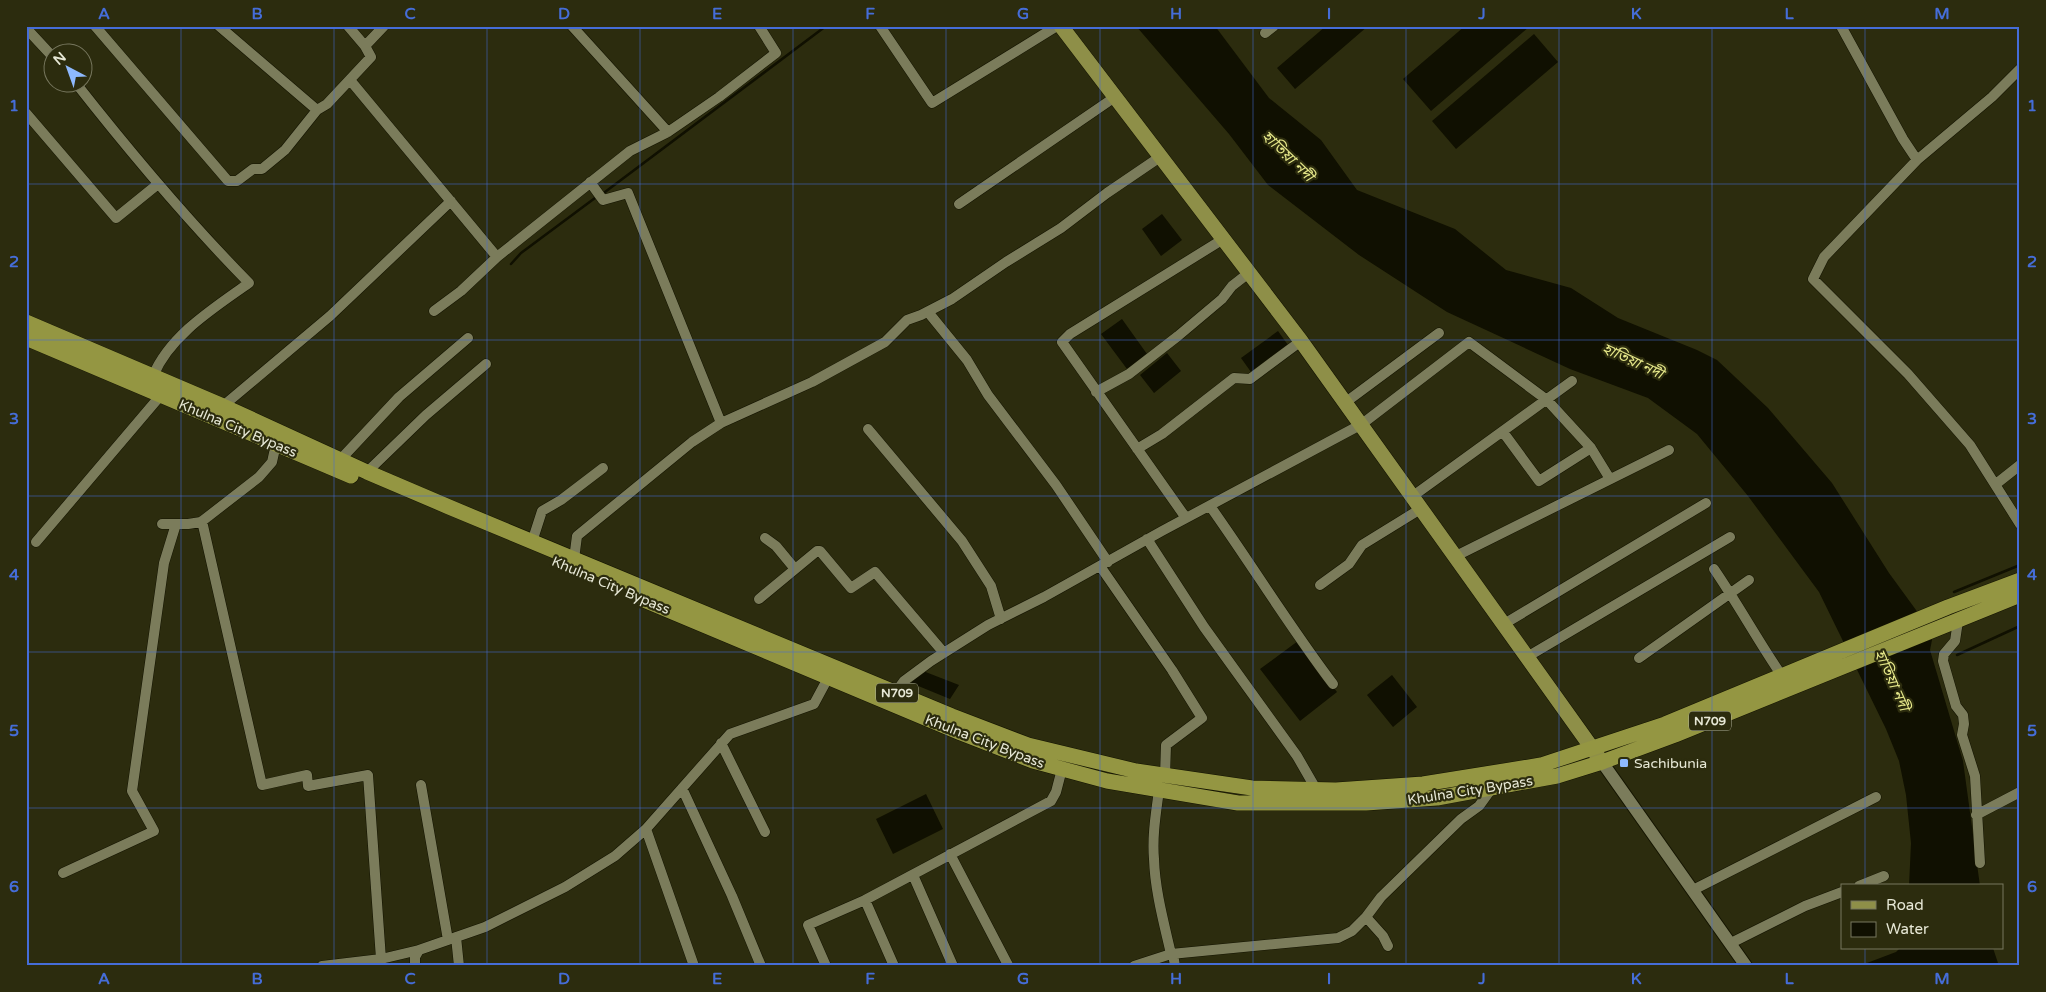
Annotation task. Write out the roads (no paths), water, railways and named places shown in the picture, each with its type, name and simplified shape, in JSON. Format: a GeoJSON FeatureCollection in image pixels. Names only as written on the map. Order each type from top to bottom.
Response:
{"type":"FeatureCollection","features":[{"type":"Feature","properties":{"kind":"highway","name":"Khulna City Bypass"},"geometry":{"type":"LineString","coordinates":[[26,322],[223,406],[367,472],[896,692],[1028,744],[1136,772],[1252,788],[1336,790],[1423,784],[1541,766],[1665,724],[1782,676],[1813,671]]}},
{"type":"Feature","properties":{"kind":"highway","name":"Khulna City Bypass"},"geometry":{"type":"LineString","coordinates":[[26,338],[970,737],[1033,761],[1107,781],[1238,803],[1366,803],[1437,798],[1557,776],[1602,762],[1675,735],[1813,671]]}},
{"type":"Feature","properties":{"kind":"highway","name":"N709"},"geometry":{"type":"LineString","coordinates":[[1813,671],[1948,607],[2020,580]]}},
{"type":"Feature","properties":{"kind":"highway","name":"N709"},"geometry":{"type":"LineString","coordinates":[[1813,671],[1956,622],[2020,595]]}},
{"type":"Feature","properties":{"kind":"main road"},"geometry":{"type":"LineString","coordinates":[[1061,26],[1301,340],[1602,762]]}},
{"type":"Feature","properties":{"kind":"street"},"geometry":{"type":"LineString","coordinates":[[95,26],[228,181],[237,181],[253,169],[262,169],[285,150],[317,110],[327,104],[372,57],[348,26]]}},
{"type":"Feature","properties":{"kind":"street"},"geometry":{"type":"LineString","coordinates":[[219,26],[317,110]]}},
{"type":"Feature","properties":{"kind":"street"},"geometry":{"type":"LineString","coordinates":[[365,46],[384,26]]}},
{"type":"Feature","properties":{"kind":"street"},"geometry":{"type":"LineString","coordinates":[[572,26],[668,132]]}},
{"type":"Feature","properties":{"kind":"street"},"geometry":{"type":"LineString","coordinates":[[434,312],[461,292],[497,257],[630,151],[668,132],[719,97],[776,53],[759,26]]}},
{"type":"Feature","properties":{"kind":"street"},"geometry":{"type":"LineString","coordinates":[[880,26],[932,103],[1057,26]]}},
{"type":"Feature","properties":{"kind":"street"},"geometry":{"type":"LineString","coordinates":[[1841,26],[1903,139],[1915,157]]}},
{"type":"Feature","properties":{"kind":"street"},"geometry":{"type":"LineString","coordinates":[[27,27],[42,44]]}},
{"type":"Feature","properties":{"kind":"street"},"geometry":{"type":"LineString","coordinates":[[2020,70],[1992,97],[1915,157],[1824,256],[1813,278],[1908,374],[1970,445],[2020,524]]}},
{"type":"Feature","properties":{"kind":"street"},"geometry":{"type":"LineString","coordinates":[[350,80],[497,257]]}},
{"type":"Feature","properties":{"kind":"street"},"geometry":{"type":"LineString","coordinates":[[83,92],[158,184],[216,250],[249,283],[211,310],[178,339],[158,364],[154,376]]}},
{"type":"Feature","properties":{"kind":"street"},"geometry":{"type":"LineString","coordinates":[[959,204],[1114,97]]}},
{"type":"Feature","properties":{"kind":"street"},"geometry":{"type":"LineString","coordinates":[[26,113],[116,218],[158,184]]}},
{"type":"Feature","properties":{"kind":"street"},"geometry":{"type":"LineString","coordinates":[[574,559],[576,536],[692,442],[721,424],[820,378],[885,342],[908,320],[952,299],[1006,262],[1062,228],[1107,193],[1160,157]]}},
{"type":"Feature","properties":{"kind":"street"},"geometry":{"type":"LineString","coordinates":[[590,182],[603,200],[628,193],[721,424]]}},
{"type":"Feature","properties":{"kind":"street"},"geometry":{"type":"LineString","coordinates":[[223,406],[330,316],[451,201]]}},
{"type":"Feature","properties":{"kind":"street"},"geometry":{"type":"LineString","coordinates":[[1186,518],[1062,342],[1070,334],[1224,238]]}},
{"type":"Feature","properties":{"kind":"street"},"geometry":{"type":"LineString","coordinates":[[1096,392],[1129,374],[1178,336],[1222,299],[1232,286],[1250,272]]}},
{"type":"Feature","properties":{"kind":"street"},"geometry":{"type":"LineString","coordinates":[[928,312],[967,360],[988,395],[1056,485],[1202,718],[1166,745],[1164,776]]}},
{"type":"Feature","properties":{"kind":"street"},"geometry":{"type":"LineString","coordinates":[[1346,402],[1440,333]]}},
{"type":"Feature","properties":{"kind":"street"},"geometry":{"type":"LineString","coordinates":[[340,460],[399,397],[468,338]]}},
{"type":"Feature","properties":{"kind":"street"},"geometry":{"type":"LineString","coordinates":[[1137,449],[1162,434],[1234,378],[1250,379],[1301,340]]}},
{"type":"Feature","properties":{"kind":"street"},"geometry":{"type":"LineString","coordinates":[[896,692],[904,681],[944,653],[1001,618],[1362,424],[1469,342],[1547,400],[1591,448],[1610,480]]}},
{"type":"Feature","properties":{"kind":"street"},"geometry":{"type":"LineString","coordinates":[[367,472],[426,415],[486,364]]}},
{"type":"Feature","properties":{"kind":"street"},"geometry":{"type":"LineString","coordinates":[[1412,496],[1503,432],[1572,380]]}},
{"type":"Feature","properties":{"kind":"street"},"geometry":{"type":"LineString","coordinates":[[36,542],[161,395]]}},
{"type":"Feature","properties":{"kind":"street"},"geometry":{"type":"LineString","coordinates":[[868,429],[962,541],[991,586],[1001,618]]}},
{"type":"Feature","properties":{"kind":"street"},"geometry":{"type":"LineString","coordinates":[[1503,432],[1539,481],[1591,448]]}},
{"type":"Feature","properties":{"kind":"street"},"geometry":{"type":"LineString","coordinates":[[162,524],[188,524],[202,521],[259,477],[272,462],[276,444]]}},
{"type":"Feature","properties":{"kind":"street"},"geometry":{"type":"LineString","coordinates":[[1456,556],[1669,450]]}},
{"type":"Feature","properties":{"kind":"street"},"geometry":{"type":"LineString","coordinates":[[1996,484],[2020,465]]}},
{"type":"Feature","properties":{"kind":"street"},"geometry":{"type":"LineString","coordinates":[[532,542],[542,511],[561,500],[603,468]]}},
{"type":"Feature","properties":{"kind":"street"},"geometry":{"type":"LineString","coordinates":[[1504,624],[1706,503]]}},
{"type":"Feature","properties":{"kind":"street"},"geometry":{"type":"LineString","coordinates":[[1210,506],[1333,684]]}},
{"type":"Feature","properties":{"kind":"street"},"geometry":{"type":"LineString","coordinates":[[1320,585],[1349,564],[1362,545],[1422,508]]}},
{"type":"Feature","properties":{"kind":"street"},"geometry":{"type":"LineString","coordinates":[[202,521],[262,786],[307,775],[308,786],[368,775],[381,959]]}},
{"type":"Feature","properties":{"kind":"street"},"geometry":{"type":"LineString","coordinates":[[63,873],[154,831],[132,791],[164,563],[176,524]]}},
{"type":"Feature","properties":{"kind":"street"},"geometry":{"type":"LineString","coordinates":[[1527,657],[1730,537]]}},
{"type":"Feature","properties":{"kind":"street"},"geometry":{"type":"LineString","coordinates":[[765,538],[776,546],[795,569]]}},
{"type":"Feature","properties":{"kind":"street"},"geometry":{"type":"LineString","coordinates":[[1147,539],[1204,627],[1298,756],[1316,789]]}},
{"type":"Feature","properties":{"kind":"street"},"geometry":{"type":"LineString","coordinates":[[759,599],[817,550],[820,551],[851,588],[875,572],[944,653]]}},
{"type":"Feature","properties":{"kind":"street"},"geometry":{"type":"LineString","coordinates":[[1714,569],[1731,593],[1759,643],[1782,676]]}},
{"type":"Feature","properties":{"kind":"street"},"geometry":{"type":"LineString","coordinates":[[1639,658],[1749,580]]}},
{"type":"Feature","properties":{"kind":"street"},"geometry":{"type":"LineString","coordinates":[[1956,622],[1955,641],[1944,654],[1943,661],[1956,706],[1962,715],[1964,724],[1962,735],[1975,776],[1980,863]]}},
{"type":"Feature","properties":{"kind":"street"},"geometry":{"type":"LineString","coordinates":[[322,966],[381,959],[419,950],[485,927],[564,887],[615,856],[646,828],[730,734],[814,704],[828,678]]}},
{"type":"Feature","properties":{"kind":"street"},"geometry":{"type":"LineString","coordinates":[[721,743],[766,832]]}},
{"type":"Feature","properties":{"kind":"street"},"geometry":{"type":"LineString","coordinates":[[1602,762],[1746,966]]}},
{"type":"Feature","properties":{"kind":"street"},"geometry":{"type":"LineString","coordinates":[[826,966],[808,925],[866,900],[1051,801],[1056,792],[1062,769]]}},
{"type":"Feature","properties":{"kind":"street"},"geometry":{"type":"LineString","coordinates":[[421,784],[459,966]]}},
{"type":"Feature","properties":{"kind":"street"},"geometry":{"type":"LineString","coordinates":[[682,788],[732,896],[761,966]]}},
{"type":"Feature","properties":{"kind":"street"},"geometry":{"type":"LineString","coordinates":[[1134,966],[1172,954],[1338,938],[1352,930],[1366,917],[1381,897],[1461,818],[1479,806],[1492,788]]}},
{"type":"Feature","properties":{"kind":"street"},"geometry":{"type":"LineString","coordinates":[[1159,790],[1154,830],[1154,860],[1159,901],[1175,966]]}},
{"type":"Feature","properties":{"kind":"street"},"geometry":{"type":"LineString","coordinates":[[1976,815],[2020,792]]}},
{"type":"Feature","properties":{"kind":"street"},"geometry":{"type":"LineString","coordinates":[[1693,890],[1876,797]]}},
{"type":"Feature","properties":{"kind":"street"},"geometry":{"type":"LineString","coordinates":[[646,828],[694,966]]}},
{"type":"Feature","properties":{"kind":"street"},"geometry":{"type":"LineString","coordinates":[[950,854],[1008,965]]}},
{"type":"Feature","properties":{"kind":"street"},"geometry":{"type":"LineString","coordinates":[[913,875],[953,966]]}},
{"type":"Feature","properties":{"kind":"street"},"geometry":{"type":"LineString","coordinates":[[1864,884],[1884,876]]}},
{"type":"Feature","properties":{"kind":"street"},"geometry":{"type":"LineString","coordinates":[[1731,943],[1805,906],[1841,892]]}},
{"type":"Feature","properties":{"kind":"street"},"geometry":{"type":"LineString","coordinates":[[866,900],[894,966]]}},
{"type":"Feature","properties":{"kind":"street"},"geometry":{"type":"LineString","coordinates":[[1366,917],[1383,936],[1388,946]]}},
{"type":"Feature","properties":{"kind":"street"},"geometry":{"type":"LineString","coordinates":[[415,966],[415,957],[419,950]]}},
{"type":"Feature","properties":{"kind":"water","name":"হাতিয়া নদী"},"geometry":{"type":"Polygon","coordinates":[[[1136,26],[1215,26],[1269,98],[1321,140],[1357,190],[1455,229],[1506,270],[1571,288],[1618,318],[1717,360],[1768,408],[1832,483],[1889,573],[1916,610],[1932,640],[1930,650],[1963,761],[1980,884],[1909,884],[1911,843],[1906,795],[1899,761],[1886,729],[1819,592],[1748,496],[1697,434],[1648,398],[1570,369],[1447,312],[1359,255],[1268,185],[1229,134],[1136,26]]]}},
{"type":"Feature","properties":{"kind":"water"},"geometry":{"type":"Polygon","coordinates":[[[1326,26],[1368,26],[1295,89],[1277,68],[1326,26]]]}},
{"type":"Feature","properties":{"kind":"water"},"geometry":{"type":"Polygon","coordinates":[[[1465,26],[1529,27],[1431,111],[1403,79],[1465,26]]]}},
{"type":"Feature","properties":{"kind":"water"},"geometry":{"type":"Polygon","coordinates":[[[1534,34],[1558,62],[1456,149],[1432,121],[1534,34]]]}},
{"type":"Feature","properties":{"kind":"water"},"geometry":{"type":"Polygon","coordinates":[[[1162,214],[1182,240],[1161,256],[1142,229],[1162,214]]]}},
{"type":"Feature","properties":{"kind":"water"},"geometry":{"type":"Polygon","coordinates":[[[1122,319],[1147,354],[1127,369],[1101,334],[1122,319]]]}},
{"type":"Feature","properties":{"kind":"water"},"geometry":{"type":"Polygon","coordinates":[[[1278,331],[1288,345],[1251,372],[1241,358],[1278,331]]]}},
{"type":"Feature","properties":{"kind":"water"},"geometry":{"type":"Polygon","coordinates":[[[1167,353],[1181,371],[1154,393],[1140,375],[1167,353]]]}},
{"type":"Feature","properties":{"kind":"water"},"geometry":{"type":"Polygon","coordinates":[[[1298,641],[1337,692],[1300,721],[1260,669],[1298,641]]]}},
{"type":"Feature","properties":{"kind":"water"},"geometry":{"type":"Polygon","coordinates":[[[923,671],[959,685],[950,699],[911,683],[923,671]]]}},
{"type":"Feature","properties":{"kind":"water"},"geometry":{"type":"Polygon","coordinates":[[[1392,675],[1417,707],[1393,727],[1367,695],[1392,675]]]}},
{"type":"Feature","properties":{"kind":"water"},"geometry":{"type":"Polygon","coordinates":[[[926,794],[943,829],[893,854],[876,819],[926,794]]]}},
{"type":"Feature","properties":{"kind":"water"},"geometry":{"type":"Polygon","coordinates":[[[1898,950],[1994,950],[1999,966],[1859,966],[1898,950]]]}},
{"type":"Feature","properties":{"kind":"waterway"},"geometry":{"type":"LineString","coordinates":[[605,192],[826,26]]}},
{"type":"Feature","properties":{"kind":"waterway"},"geometry":{"type":"LineString","coordinates":[[511,264],[521,253],[595,198]]}},
{"type":"Feature","properties":{"kind":"waterway"},"geometry":{"type":"LineString","coordinates":[[1954,592],[2020,565]]}},
{"type":"Feature","properties":{"kind":"waterway"},"geometry":{"type":"LineString","coordinates":[[1957,655],[2020,626]]}},
{"type":"Feature","properties":{"kind":"place","name":"Sachibunia"},"geometry":{"type":"Point","coordinates":[1624,763]}}]}
